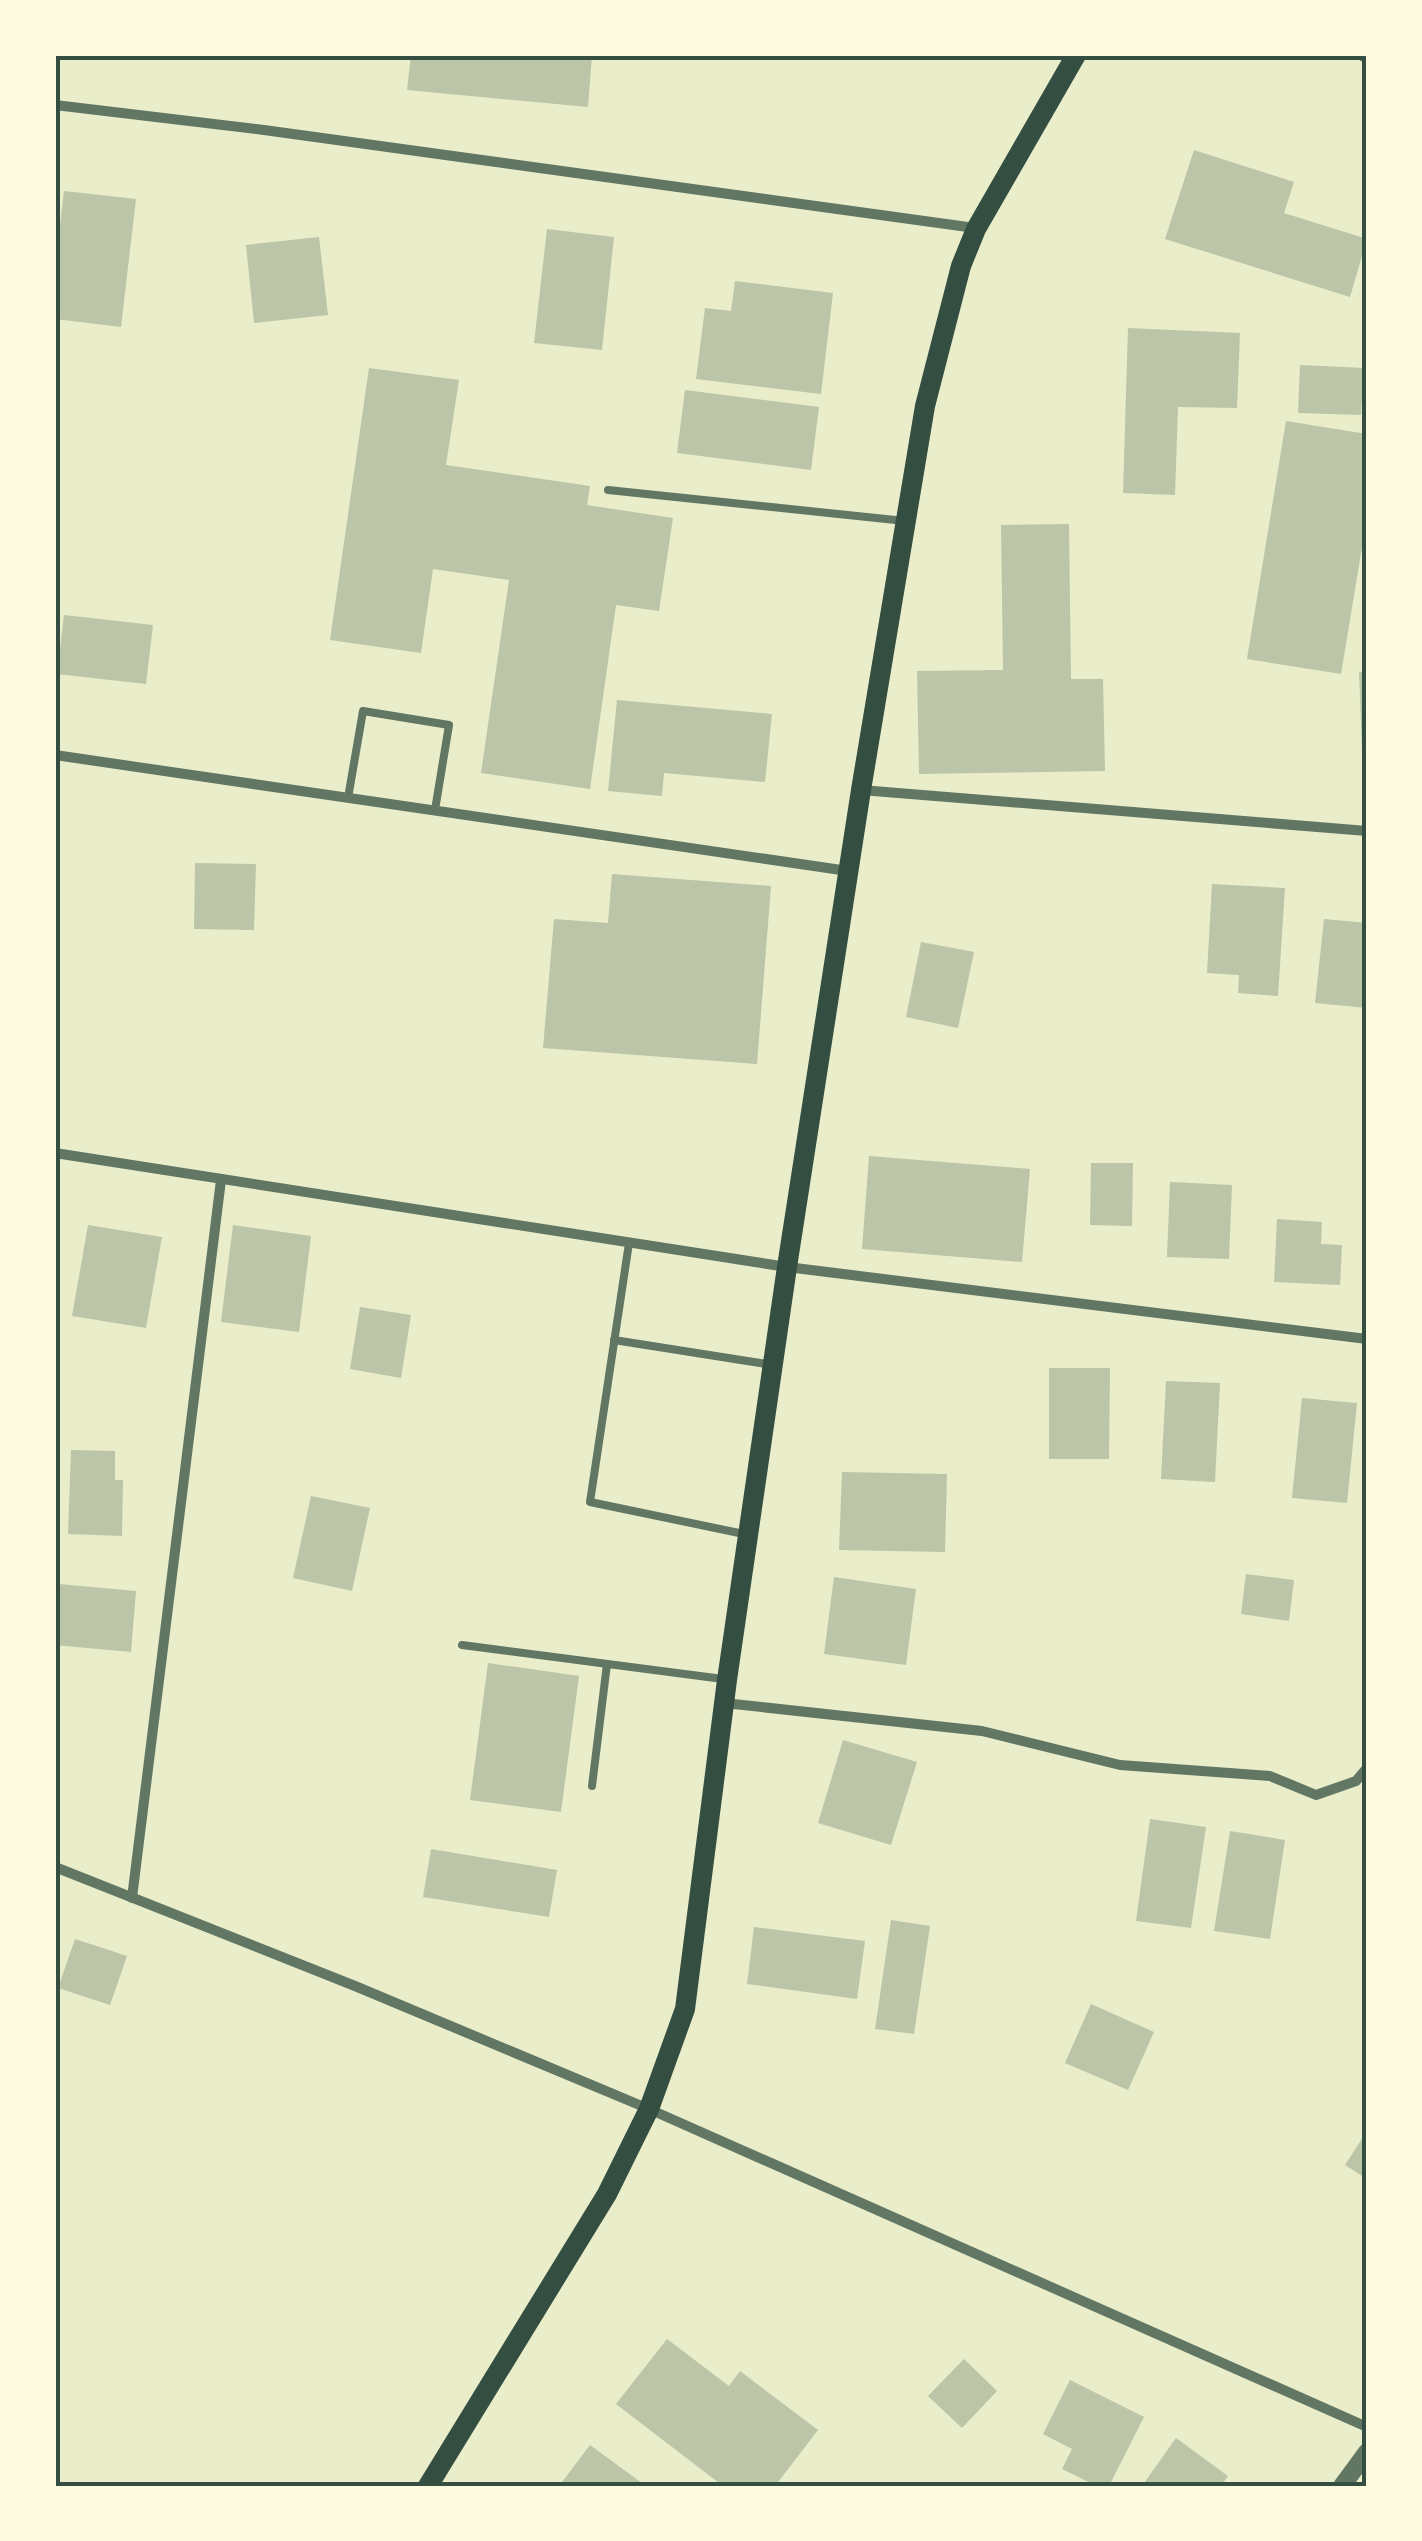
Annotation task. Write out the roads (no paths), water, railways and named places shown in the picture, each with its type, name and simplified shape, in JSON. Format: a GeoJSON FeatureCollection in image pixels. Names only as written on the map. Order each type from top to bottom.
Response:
{"type":"FeatureCollection","features":[{"type":"Feature","properties":{"kind":"main road"},"geometry":{"type":"LineString","coordinates":[[428,2486],[607,2194],[650,2109],[686,2009],[727,1680],[787,1267],[925,406],[961,266],[976,228],[1076,55]]}},
{"type":"Feature","properties":{"kind":"street"},"geometry":{"type":"LineString","coordinates":[[55,104],[976,228]]}},
{"type":"Feature","properties":{"kind":"street"},"geometry":{"type":"LineString","coordinates":[[55,754],[848,871]]}},
{"type":"Feature","properties":{"kind":"street"},"geometry":{"type":"LineString","coordinates":[[861,790],[1367,831]]}},
{"type":"Feature","properties":{"kind":"street"},"geometry":{"type":"LineString","coordinates":[[55,1153],[787,1267],[1367,1339]]}},
{"type":"Feature","properties":{"kind":"street"},"geometry":{"type":"LineString","coordinates":[[132,1898],[220,1180]]}},
{"type":"Feature","properties":{"kind":"street"},"geometry":{"type":"LineString","coordinates":[[724,1704],[982,1731],[1120,1765],[1270,1776],[1316,1795],[1356,1781],[1367,1768]]}},
{"type":"Feature","properties":{"kind":"street"},"geometry":{"type":"LineString","coordinates":[[56,1869],[355,1986],[650,2109],[1367,2427]]}},
{"type":"Feature","properties":{"kind":"street"},"geometry":{"type":"LineString","coordinates":[[1342,2486],[1367,2452]]}},
{"type":"Feature","properties":{"kind":"lane"},"geometry":{"type":"LineString","coordinates":[[608,490],[905,521]]}},
{"type":"Feature","properties":{"kind":"lane"},"geometry":{"type":"LineString","coordinates":[[348,798],[363,711],[449,725],[435,810]]}},
{"type":"Feature","properties":{"kind":"lane"},"geometry":{"type":"LineString","coordinates":[[629,1242],[590,1502],[748,1535]]}},
{"type":"Feature","properties":{"kind":"lane"},"geometry":{"type":"LineString","coordinates":[[614,1340],[773,1365]]}},
{"type":"Feature","properties":{"kind":"lane"},"geometry":{"type":"LineString","coordinates":[[462,1645],[727,1680]]}},
{"type":"Feature","properties":{"kind":"lane"},"geometry":{"type":"LineString","coordinates":[[592,1786],[607,1664]]}}]}
